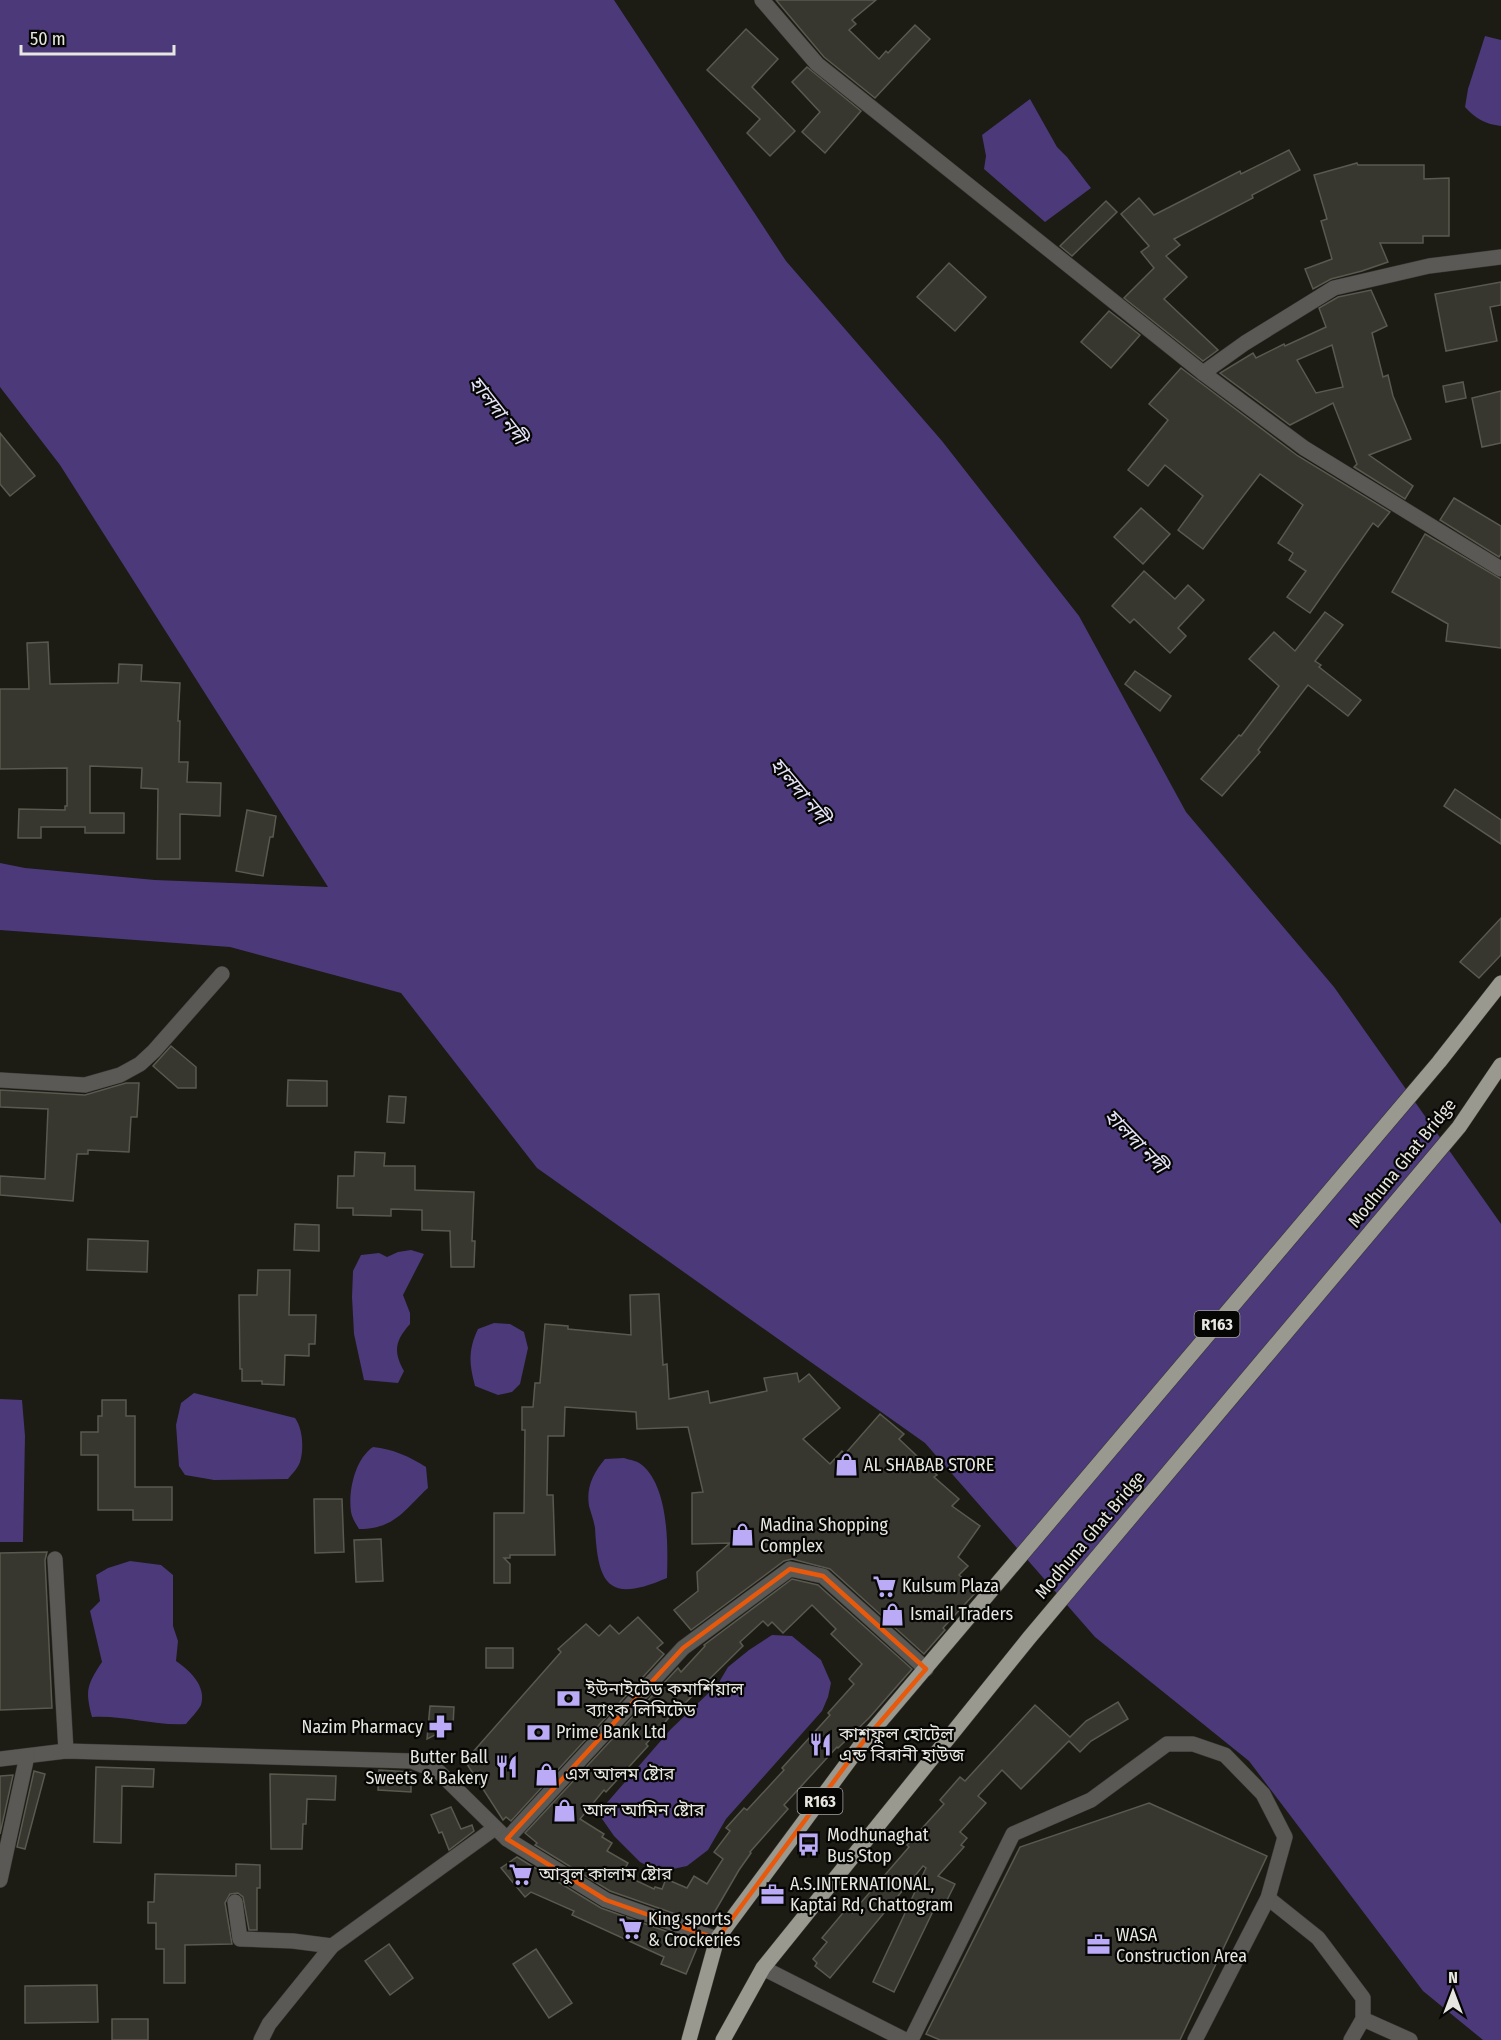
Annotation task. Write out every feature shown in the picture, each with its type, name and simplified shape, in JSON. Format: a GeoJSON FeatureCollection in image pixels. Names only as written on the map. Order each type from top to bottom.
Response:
{"type":"FeatureCollection","features":[{"type":"Feature","properties":{"kind":"main road","name":"Modhuna Ghat Bridge"},"geometry":{"type":"LineString","coordinates":[[926,1669],[1439,1062],[1501,983]]}},
{"type":"Feature","properties":{"kind":"main road","name":"Modhuna Ghat Bridge"},"geometry":{"type":"LineString","coordinates":[[723,2040],[763,1968],[1029,1638],[1459,1127],[1501,1065]]}},
{"type":"Feature","properties":{"kind":"main road","name":"R163"},"geometry":{"type":"LineString","coordinates":[[689,2040],[717,1939],[863,1742],[926,1669]]}},
{"type":"Feature","properties":{"kind":"street"},"geometry":{"type":"LineString","coordinates":[[762,0],[818,64],[1203,373],[1304,448],[1501,568]]}},
{"type":"Feature","properties":{"kind":"street"},"geometry":{"type":"LineString","coordinates":[[1203,373],[1245,343],[1334,288],[1429,266],[1501,257]]}},
{"type":"Feature","properties":{"kind":"street"},"geometry":{"type":"LineString","coordinates":[[0,1080],[85,1085],[120,1075],[140,1064],[154,1051],[222,974]]}},
{"type":"Feature","properties":{"kind":"street"},"geometry":{"type":"LineString","coordinates":[[56,1559],[66,1751]]}},
{"type":"Feature","properties":{"kind":"street"},"geometry":{"type":"LineString","coordinates":[[261,2040],[269,2024],[332,1946],[501,1833],[683,1648],[790,1569],[823,1576],[926,1669]]}},
{"type":"Feature","properties":{"kind":"street"},"geometry":{"type":"LineString","coordinates":[[911,2040],[1013,1834],[1091,1800],[1167,1744],[1193,1744],[1225,1755],[1263,1794],[1285,1837],[1268,1898],[1195,2040]]}},
{"type":"Feature","properties":{"kind":"street"},"geometry":{"type":"LineString","coordinates":[[0,1759],[66,1751],[412,1761],[439,1772],[501,1833],[606,1900],[717,1939]]}},
{"type":"Feature","properties":{"kind":"street"},"geometry":{"type":"LineString","coordinates":[[0,1880],[27,1756]]}},
{"type":"Feature","properties":{"kind":"street"},"geometry":{"type":"LineString","coordinates":[[1268,1898],[1318,1938],[1363,1998],[1363,2019],[1351,2040]]}},
{"type":"Feature","properties":{"kind":"street"},"geometry":{"type":"LineString","coordinates":[[235,1902],[240,1939],[293,1941],[332,1946]]}},
{"type":"Feature","properties":{"kind":"street"},"geometry":{"type":"LineString","coordinates":[[763,1968],[905,2040]]}},
{"type":"Feature","properties":{"kind":"street"},"geometry":{"type":"LineString","coordinates":[[1363,2019],[1410,2040]]}},
{"type":"Feature","properties":{"kind":"highlighted area"},"geometry":{"type":"Polygon","coordinates":[[[790,1569],[823,1576],[926,1669],[863,1742],[717,1939],[606,1900],[507,1839],[683,1648],[790,1569]]]}},
{"type":"Feature","properties":{"kind":"water","name":"হালদা নদী"},"geometry":{"type":"Polygon","coordinates":[[[0,0],[614,0],[786,261],[942,441],[1079,616],[1186,812],[1334,987],[1501,1224],[1501,2040],[1483,2040],[1423,1991],[1249,1761],[1095,1637],[925,1443],[537,1168],[401,993],[230,947],[0,930],[0,863],[25,868],[155,880],[328,887],[60,465],[0,387],[0,0]]]}},
{"type":"Feature","properties":{"kind":"water"},"geometry":{"type":"Polygon","coordinates":[[[1485,36],[1501,40],[1501,126],[1481,120],[1465,107],[1468,89],[1485,36]]]}},
{"type":"Feature","properties":{"kind":"water"},"geometry":{"type":"Polygon","coordinates":[[[1030,99],[1057,147],[1091,188],[1045,222],[984,169],[986,156],[982,135],[1030,99]]]}},
{"type":"Feature","properties":{"kind":"water"},"geometry":{"type":"Polygon","coordinates":[[[411,1250],[424,1254],[403,1295],[410,1313],[410,1324],[397,1346],[398,1358],[404,1371],[398,1383],[364,1380],[354,1334],[353,1271],[361,1255],[379,1253],[387,1257],[411,1250]]]}},
{"type":"Feature","properties":{"kind":"water"},"geometry":{"type":"Polygon","coordinates":[[[494,1323],[510,1324],[524,1332],[528,1348],[520,1384],[512,1392],[498,1395],[475,1386],[471,1364],[472,1344],[478,1329],[494,1323]]]}},
{"type":"Feature","properties":{"kind":"water"},"geometry":{"type":"Polygon","coordinates":[[[194,1393],[295,1418],[301,1433],[302,1451],[295,1471],[288,1479],[214,1480],[185,1475],[179,1466],[176,1425],[181,1403],[194,1393]]]}},
{"type":"Feature","properties":{"kind":"water"},"geometry":{"type":"Polygon","coordinates":[[[0,1399],[22,1400],[25,1436],[23,1542],[0,1542],[0,1399]]]}},
{"type":"Feature","properties":{"kind":"water"},"geometry":{"type":"Polygon","coordinates":[[[373,1447],[387,1449],[426,1467],[428,1488],[405,1511],[390,1522],[382,1526],[359,1529],[351,1512],[352,1485],[357,1467],[373,1447]]]}},
{"type":"Feature","properties":{"kind":"water"},"geometry":{"type":"Polygon","coordinates":[[[624,1458],[640,1464],[651,1475],[662,1502],[667,1534],[667,1578],[632,1589],[610,1584],[604,1576],[599,1564],[595,1528],[588,1499],[591,1481],[605,1459],[624,1458]]]}},
{"type":"Feature","properties":{"kind":"water"},"geometry":{"type":"Polygon","coordinates":[[[130,1561],[161,1565],[173,1575],[173,1626],[178,1641],[176,1661],[196,1679],[202,1698],[200,1707],[186,1724],[92,1717],[88,1700],[90,1682],[102,1662],[90,1611],[100,1601],[96,1575],[108,1568],[130,1561]]]}},
{"type":"Feature","properties":{"kind":"water"},"geometry":{"type":"Polygon","coordinates":[[[772,1635],[792,1636],[821,1660],[831,1683],[822,1711],[726,1819],[708,1850],[687,1866],[659,1872],[640,1862],[614,1836],[598,1813],[671,1729],[718,1684],[728,1667],[772,1635]]]}},
{"type":"Feature","properties":{"kind":"building"},"geometry":{"type":"Polygon","coordinates":[[[776,0],[876,0],[852,20],[856,24],[849,30],[879,59],[886,51],[888,53],[915,25],[930,39],[875,98],[824,57],[776,0]]]}},
{"type":"Feature","properties":{"kind":"building"},"geometry":{"type":"Polygon","coordinates":[[[746,29],[778,59],[752,87],[795,131],[770,156],[747,133],[760,119],[707,70],[746,29]]]}},
{"type":"Feature","properties":{"kind":"building"},"geometry":{"type":"Polygon","coordinates":[[[807,67],[861,111],[825,153],[802,132],[820,112],[792,82],[807,67]]]}},
{"type":"Feature","properties":{"kind":"building"},"geometry":{"type":"Polygon","coordinates":[[[1289,150],[1300,170],[1252,195],[1253,198],[1174,239],[1180,245],[1166,256],[1187,277],[1164,299],[1218,350],[1203,361],[1124,298],[1154,268],[1141,252],[1149,246],[1121,214],[1139,198],[1154,215],[1240,171],[1241,174],[1289,150]]]}},
{"type":"Feature","properties":{"kind":"building"},"geometry":{"type":"Polygon","coordinates":[[[1357,163],[1358,165],[1424,165],[1424,179],[1449,178],[1449,236],[1423,236],[1423,243],[1380,243],[1388,262],[1331,279],[1313,289],[1305,269],[1332,259],[1321,221],[1327,219],[1314,175],[1357,163]]]}},
{"type":"Feature","properties":{"kind":"building"},"geometry":{"type":"Polygon","coordinates":[[[1106,201],[1117,212],[1072,256],[1060,246],[1106,201]]]}},
{"type":"Feature","properties":{"kind":"building"},"geometry":{"type":"Polygon","coordinates":[[[949,263],[986,297],[955,331],[917,297],[949,263]]]}},
{"type":"Feature","properties":{"kind":"building"},"geometry":{"type":"Polygon","coordinates":[[[1501,282],[1501,305],[1490,307],[1497,341],[1446,351],[1435,294],[1501,282]]]}},
{"type":"Feature","properties":{"kind":"building"},"geometry":{"type":"Polygon","coordinates":[[[1371,290],[1387,326],[1372,333],[1383,377],[1388,375],[1393,396],[1411,439],[1369,455],[1413,486],[1405,499],[1354,467],[1357,464],[1333,403],[1290,425],[1220,373],[1253,353],[1256,358],[1326,327],[1319,308],[1338,297],[1371,290]],[[1332,345],[1297,360],[1316,393],[1343,387],[1332,345]]]}},
{"type":"Feature","properties":{"kind":"building"},"geometry":{"type":"Polygon","coordinates":[[[1109,311],[1140,335],[1111,368],[1081,342],[1109,311]]]}},
{"type":"Feature","properties":{"kind":"building"},"geometry":{"type":"Polygon","coordinates":[[[1181,368],[1298,456],[1390,512],[1378,527],[1373,523],[1310,613],[1287,597],[1306,571],[1289,560],[1293,553],[1278,543],[1303,505],[1260,474],[1203,549],[1178,530],[1203,496],[1165,465],[1148,486],[1128,470],[1168,420],[1149,404],[1181,368]]]}},
{"type":"Feature","properties":{"kind":"building"},"geometry":{"type":"Polygon","coordinates":[[[1463,382],[1466,398],[1446,402],[1443,386],[1463,382]]]}},
{"type":"Feature","properties":{"kind":"building"},"geometry":{"type":"Polygon","coordinates":[[[1501,391],[1501,443],[1482,447],[1472,398],[1501,391]]]}},
{"type":"Feature","properties":{"kind":"building"},"geometry":{"type":"Polygon","coordinates":[[[0,433],[35,476],[10,496],[0,484],[0,433]]]}},
{"type":"Feature","properties":{"kind":"building"},"geometry":{"type":"Polygon","coordinates":[[[1454,498],[1501,526],[1501,554],[1499,557],[1440,520],[1454,498]]]}},
{"type":"Feature","properties":{"kind":"building"},"geometry":{"type":"Polygon","coordinates":[[[1141,508],[1170,534],[1143,564],[1114,537],[1141,508]]]}},
{"type":"Feature","properties":{"kind":"building"},"geometry":{"type":"Polygon","coordinates":[[[1425,534],[1501,579],[1501,648],[1446,641],[1448,624],[1392,592],[1425,534]]]}},
{"type":"Feature","properties":{"kind":"building"},"geometry":{"type":"Polygon","coordinates":[[[1144,571],[1175,599],[1188,585],[1204,600],[1178,628],[1186,636],[1170,653],[1134,619],[1130,623],[1112,606],[1144,571]]]}},
{"type":"Feature","properties":{"kind":"building"},"geometry":{"type":"Polygon","coordinates":[[[1325,612],[1343,625],[1315,661],[1321,665],[1319,667],[1361,700],[1348,716],[1308,685],[1258,750],[1260,752],[1222,796],[1201,779],[1239,735],[1241,736],[1279,686],[1249,659],[1274,632],[1295,651],[1325,612]]]}},
{"type":"Feature","properties":{"kind":"building"},"geometry":{"type":"Polygon","coordinates":[[[48,642],[50,684],[118,683],[119,664],[142,665],[141,681],[180,683],[179,762],[188,762],[187,782],[221,783],[220,816],[180,814],[180,859],[157,859],[158,789],[141,788],[142,768],[90,766],[90,813],[124,813],[124,833],[85,833],[85,827],[41,827],[41,838],[18,838],[19,809],[65,810],[67,806],[67,768],[0,769],[0,689],[29,689],[27,643],[48,642]]]}},
{"type":"Feature","properties":{"kind":"building"},"geometry":{"type":"Polygon","coordinates":[[[1135,671],[1171,696],[1160,711],[1125,684],[1135,671]]]}},
{"type":"Feature","properties":{"kind":"building"},"geometry":{"type":"Polygon","coordinates":[[[1455,789],[1501,820],[1501,844],[1444,806],[1455,789]]]}},
{"type":"Feature","properties":{"kind":"building"},"geometry":{"type":"Polygon","coordinates":[[[247,810],[276,816],[263,876],[236,871],[247,810]]]}},
{"type":"Feature","properties":{"kind":"building"},"geometry":{"type":"Polygon","coordinates":[[[1501,918],[1501,955],[1479,978],[1460,962],[1501,918]]]}},
{"type":"Feature","properties":{"kind":"building"},"geometry":{"type":"Polygon","coordinates":[[[171,1046],[196,1067],[196,1088],[178,1088],[153,1066],[171,1046]]]}},
{"type":"Feature","properties":{"kind":"building"},"geometry":{"type":"Polygon","coordinates":[[[288,1080],[327,1081],[327,1106],[287,1106],[288,1080]]]}},
{"type":"Feature","properties":{"kind":"building"},"geometry":{"type":"Polygon","coordinates":[[[126,1083],[139,1083],[137,1117],[131,1117],[129,1152],[88,1150],[88,1154],[77,1154],[73,1201],[0,1195],[0,1176],[45,1179],[48,1109],[0,1107],[0,1090],[85,1095],[126,1083]]]}},
{"type":"Feature","properties":{"kind":"building"},"geometry":{"type":"Polygon","coordinates":[[[389,1096],[406,1097],[404,1123],[387,1122],[389,1096]]]}},
{"type":"Feature","properties":{"kind":"building"},"geometry":{"type":"Polygon","coordinates":[[[355,1152],[385,1153],[384,1166],[415,1166],[415,1190],[474,1192],[472,1241],[475,1241],[474,1267],[451,1267],[450,1231],[422,1230],[422,1210],[391,1209],[391,1216],[353,1215],[353,1208],[337,1208],[338,1176],[354,1176],[355,1152]]]}},
{"type":"Feature","properties":{"kind":"building"},"geometry":{"type":"Polygon","coordinates":[[[295,1224],[319,1225],[319,1251],[294,1250],[295,1224]]]}},
{"type":"Feature","properties":{"kind":"building"},"geometry":{"type":"Polygon","coordinates":[[[88,1239],[148,1241],[147,1272],[87,1270],[88,1239]]]}},
{"type":"Feature","properties":{"kind":"building"},"geometry":{"type":"Polygon","coordinates":[[[258,1270],[290,1270],[289,1315],[316,1315],[315,1344],[309,1344],[309,1356],[285,1355],[284,1385],[262,1384],[262,1381],[242,1381],[239,1295],[257,1295],[258,1270]]]}},
{"type":"Feature","properties":{"kind":"building"},"geometry":{"type":"Polygon","coordinates":[[[659,1294],[663,1365],[667,1364],[669,1399],[708,1391],[710,1403],[767,1391],[764,1378],[797,1373],[799,1382],[809,1374],[840,1408],[803,1439],[830,1464],[842,1451],[845,1454],[880,1414],[904,1434],[899,1439],[937,1475],[934,1477],[959,1499],[952,1506],[980,1526],[958,1557],[968,1566],[959,1575],[977,1591],[943,1628],[945,1630],[924,1654],[830,1569],[792,1559],[784,1561],[691,1630],[674,1610],[698,1591],[697,1572],[730,1543],[692,1544],[692,1493],[703,1492],[688,1427],[637,1429],[636,1412],[565,1407],[564,1436],[548,1436],[547,1495],[553,1495],[555,1555],[510,1555],[510,1558],[504,1558],[510,1564],[510,1583],[494,1583],[494,1513],[524,1513],[525,1430],[522,1430],[522,1407],[533,1407],[535,1383],[540,1383],[545,1324],[568,1326],[568,1329],[631,1335],[630,1295],[659,1294]]]}},
{"type":"Feature","properties":{"kind":"building"},"geometry":{"type":"Polygon","coordinates":[[[102,1400],[126,1400],[126,1416],[135,1416],[135,1487],[172,1487],[172,1520],[133,1520],[133,1510],[98,1510],[98,1455],[81,1455],[81,1432],[98,1432],[98,1416],[102,1416],[102,1400]]]}},
{"type":"Feature","properties":{"kind":"building"},"geometry":{"type":"Polygon","coordinates":[[[314,1499],[342,1499],[344,1552],[315,1553],[314,1499]]]}},
{"type":"Feature","properties":{"kind":"building"},"geometry":{"type":"Polygon","coordinates":[[[381,1539],[383,1581],[356,1582],[354,1540],[381,1539]]]}},
{"type":"Feature","properties":{"kind":"building"},"geometry":{"type":"Polygon","coordinates":[[[47,1552],[45,1560],[52,1708],[0,1710],[0,1553],[47,1552]]]}},
{"type":"Feature","properties":{"kind":"building"},"geometry":{"type":"Polygon","coordinates":[[[792,1579],[818,1585],[912,1669],[869,1718],[837,1747],[784,1805],[788,1809],[750,1852],[707,1925],[610,1891],[535,1845],[537,1843],[525,1833],[678,1668],[681,1672],[704,1645],[792,1579]],[[812,1605],[783,1633],[772,1622],[768,1626],[763,1621],[740,1642],[743,1646],[682,1706],[680,1705],[646,1744],[648,1746],[606,1792],[604,1790],[580,1819],[604,1834],[602,1837],[612,1843],[607,1851],[628,1863],[622,1874],[654,1889],[655,1887],[662,1889],[666,1879],[687,1888],[694,1876],[707,1884],[723,1859],[714,1852],[730,1831],[726,1828],[744,1808],[747,1810],[784,1770],[782,1768],[830,1715],[828,1713],[854,1684],[849,1679],[862,1664],[831,1634],[836,1629],[812,1605]]]}},
{"type":"Feature","properties":{"kind":"building"},"geometry":{"type":"Polygon","coordinates":[[[638,1617],[663,1643],[657,1648],[664,1654],[511,1821],[506,1817],[503,1820],[465,1761],[561,1652],[558,1649],[586,1624],[599,1636],[610,1625],[619,1634],[638,1617]]]}},
{"type":"Feature","properties":{"kind":"building"},"geometry":{"type":"Polygon","coordinates":[[[486,1648],[513,1648],[513,1668],[486,1668],[486,1648]]]}},
{"type":"Feature","properties":{"kind":"building"},"geometry":{"type":"Polygon","coordinates":[[[1118,1702],[1128,1719],[1091,1741],[1080,1752],[1069,1741],[1021,1789],[1002,1770],[978,1796],[986,1803],[960,1832],[967,1838],[961,1845],[964,1847],[938,1876],[955,1884],[944,1906],[937,1903],[894,1992],[873,1982],[926,1868],[923,1866],[830,1978],[815,1966],[817,1963],[813,1959],[827,1942],[822,1938],[847,1908],[852,1913],[909,1847],[907,1845],[944,1804],[940,1800],[960,1777],[965,1781],[1035,1705],[1070,1737],[1086,1721],[1118,1702]]]}},
{"type":"Feature","properties":{"kind":"building","name":"Nazim Pharmacy"},"geometry":{"type":"Polygon","coordinates":[[[430,1706],[454,1707],[453,1726],[427,1739],[430,1706]]]}},
{"type":"Feature","properties":{"kind":"building"},"geometry":{"type":"Polygon","coordinates":[[[96,1767],[154,1769],[153,1787],[122,1786],[121,1843],[94,1842],[96,1767]]]}},
{"type":"Feature","properties":{"kind":"building"},"geometry":{"type":"Polygon","coordinates":[[[379,1770],[411,1772],[411,1792],[378,1790],[379,1770]]]}},
{"type":"Feature","properties":{"kind":"building"},"geometry":{"type":"Polygon","coordinates":[[[34,1771],[45,1774],[25,1849],[17,1847],[34,1771]]]}},
{"type":"Feature","properties":{"kind":"building"},"geometry":{"type":"Polygon","coordinates":[[[270,1774],[336,1776],[335,1800],[307,1799],[302,1849],[271,1849],[270,1774]]]}},
{"type":"Feature","properties":{"kind":"building"},"geometry":{"type":"Polygon","coordinates":[[[13,1775],[0,1834],[0,1776],[13,1775]]]}},
{"type":"Feature","properties":{"kind":"building","name":"WASA Construction Area"},"geometry":{"type":"Polygon","coordinates":[[[1149,1803],[1267,1856],[1180,2040],[940,2040],[926,2034],[1020,1847],[1149,1803]]]}},
{"type":"Feature","properties":{"kind":"building"},"geometry":{"type":"Polygon","coordinates":[[[451,1807],[461,1829],[472,1825],[474,1831],[449,1850],[442,1832],[439,1833],[431,1815],[451,1807]]]}},
{"type":"Feature","properties":{"kind":"building"},"geometry":{"type":"Polygon","coordinates":[[[517,1857],[601,1908],[699,1943],[686,1974],[661,1964],[664,1957],[572,1915],[574,1911],[531,1892],[525,1897],[501,1868],[517,1857]]]}},
{"type":"Feature","properties":{"kind":"building"},"geometry":{"type":"Polygon","coordinates":[[[236,1864],[260,1865],[260,1888],[257,1888],[257,1930],[249,1930],[243,1897],[238,1893],[230,1894],[225,1903],[232,1944],[185,1945],[185,1983],[164,1983],[164,1949],[156,1949],[156,1923],[148,1923],[148,1902],[154,1902],[155,1874],[236,1876],[236,1864]]]}},
{"type":"Feature","properties":{"kind":"building"},"geometry":{"type":"Polygon","coordinates":[[[389,1944],[413,1978],[390,1995],[365,1961],[389,1944]]]}},
{"type":"Feature","properties":{"kind":"building"},"geometry":{"type":"Polygon","coordinates":[[[536,1949],[572,2003],[549,2018],[513,1964],[536,1949]]]}},
{"type":"Feature","properties":{"kind":"building"},"geometry":{"type":"Polygon","coordinates":[[[97,1985],[98,2022],[25,2023],[25,1986],[97,1985]]]}},
{"type":"Feature","properties":{"kind":"building"},"geometry":{"type":"Polygon","coordinates":[[[112,2019],[148,2019],[148,2040],[112,2040],[112,2019]]]}},
{"type":"Feature","properties":{"kind":"place","name":"AL SHABAB STORE"},"geometry":{"type":"Point","coordinates":[846,1465]}},
{"type":"Feature","properties":{"kind":"place","name":"Madina Shopping Complex"},"geometry":{"type":"Point","coordinates":[742,1535]}},
{"type":"Feature","properties":{"kind":"place","name":"Kulsum Plaza"},"geometry":{"type":"Point","coordinates":[884,1586]}},
{"type":"Feature","properties":{"kind":"place","name":"Ismail Traders"},"geometry":{"type":"Point","coordinates":[892,1614]}},
{"type":"Feature","properties":{"kind":"place","name":"ইউনাইটেড কমার্শিয়াল ব্যাংক লিমিটেড"},"geometry":{"type":"Point","coordinates":[568,1699]}},
{"type":"Feature","properties":{"kind":"place","name":"Nazim Pharmacy"},"geometry":{"type":"Point","coordinates":[441,1727]}},
{"type":"Feature","properties":{"kind":"place","name":"Prime Bank Ltd"},"geometry":{"type":"Point","coordinates":[538,1732]}},
{"type":"Feature","properties":{"kind":"place","name":"কাশফুল হোটেল এন্ড বিরানী হাউজ"},"geometry":{"type":"Point","coordinates":[821,1744]}},
{"type":"Feature","properties":{"kind":"place","name":"Butter Ball Sweets & Bakery"},"geometry":{"type":"Point","coordinates":[506,1767]}},
{"type":"Feature","properties":{"kind":"place","name":"এস আলম ষ্টোর"},"geometry":{"type":"Point","coordinates":[547,1774]}},
{"type":"Feature","properties":{"kind":"place","name":"আল আমিন ষ্টোর"},"geometry":{"type":"Point","coordinates":[565,1810]}},
{"type":"Feature","properties":{"kind":"place","name":"Modhunaghat Bus Stop"},"geometry":{"type":"Point","coordinates":[809,1845]}},
{"type":"Feature","properties":{"kind":"place","name":"আবুল কালাম ষ্টোর"},"geometry":{"type":"Point","coordinates":[521,1874]}},
{"type":"Feature","properties":{"kind":"place","name":"A.S.INTERNATIONAL, Kaptai Rd, Chattogram"},"geometry":{"type":"Point","coordinates":[772,1894]}},
{"type":"Feature","properties":{"kind":"place","name":"King sports & Crockeries"},"geometry":{"type":"Point","coordinates":[630,1929]}},
{"type":"Feature","properties":{"kind":"place","name":"WASA Construction Area"},"geometry":{"type":"Point","coordinates":[1098,1945]}}]}
